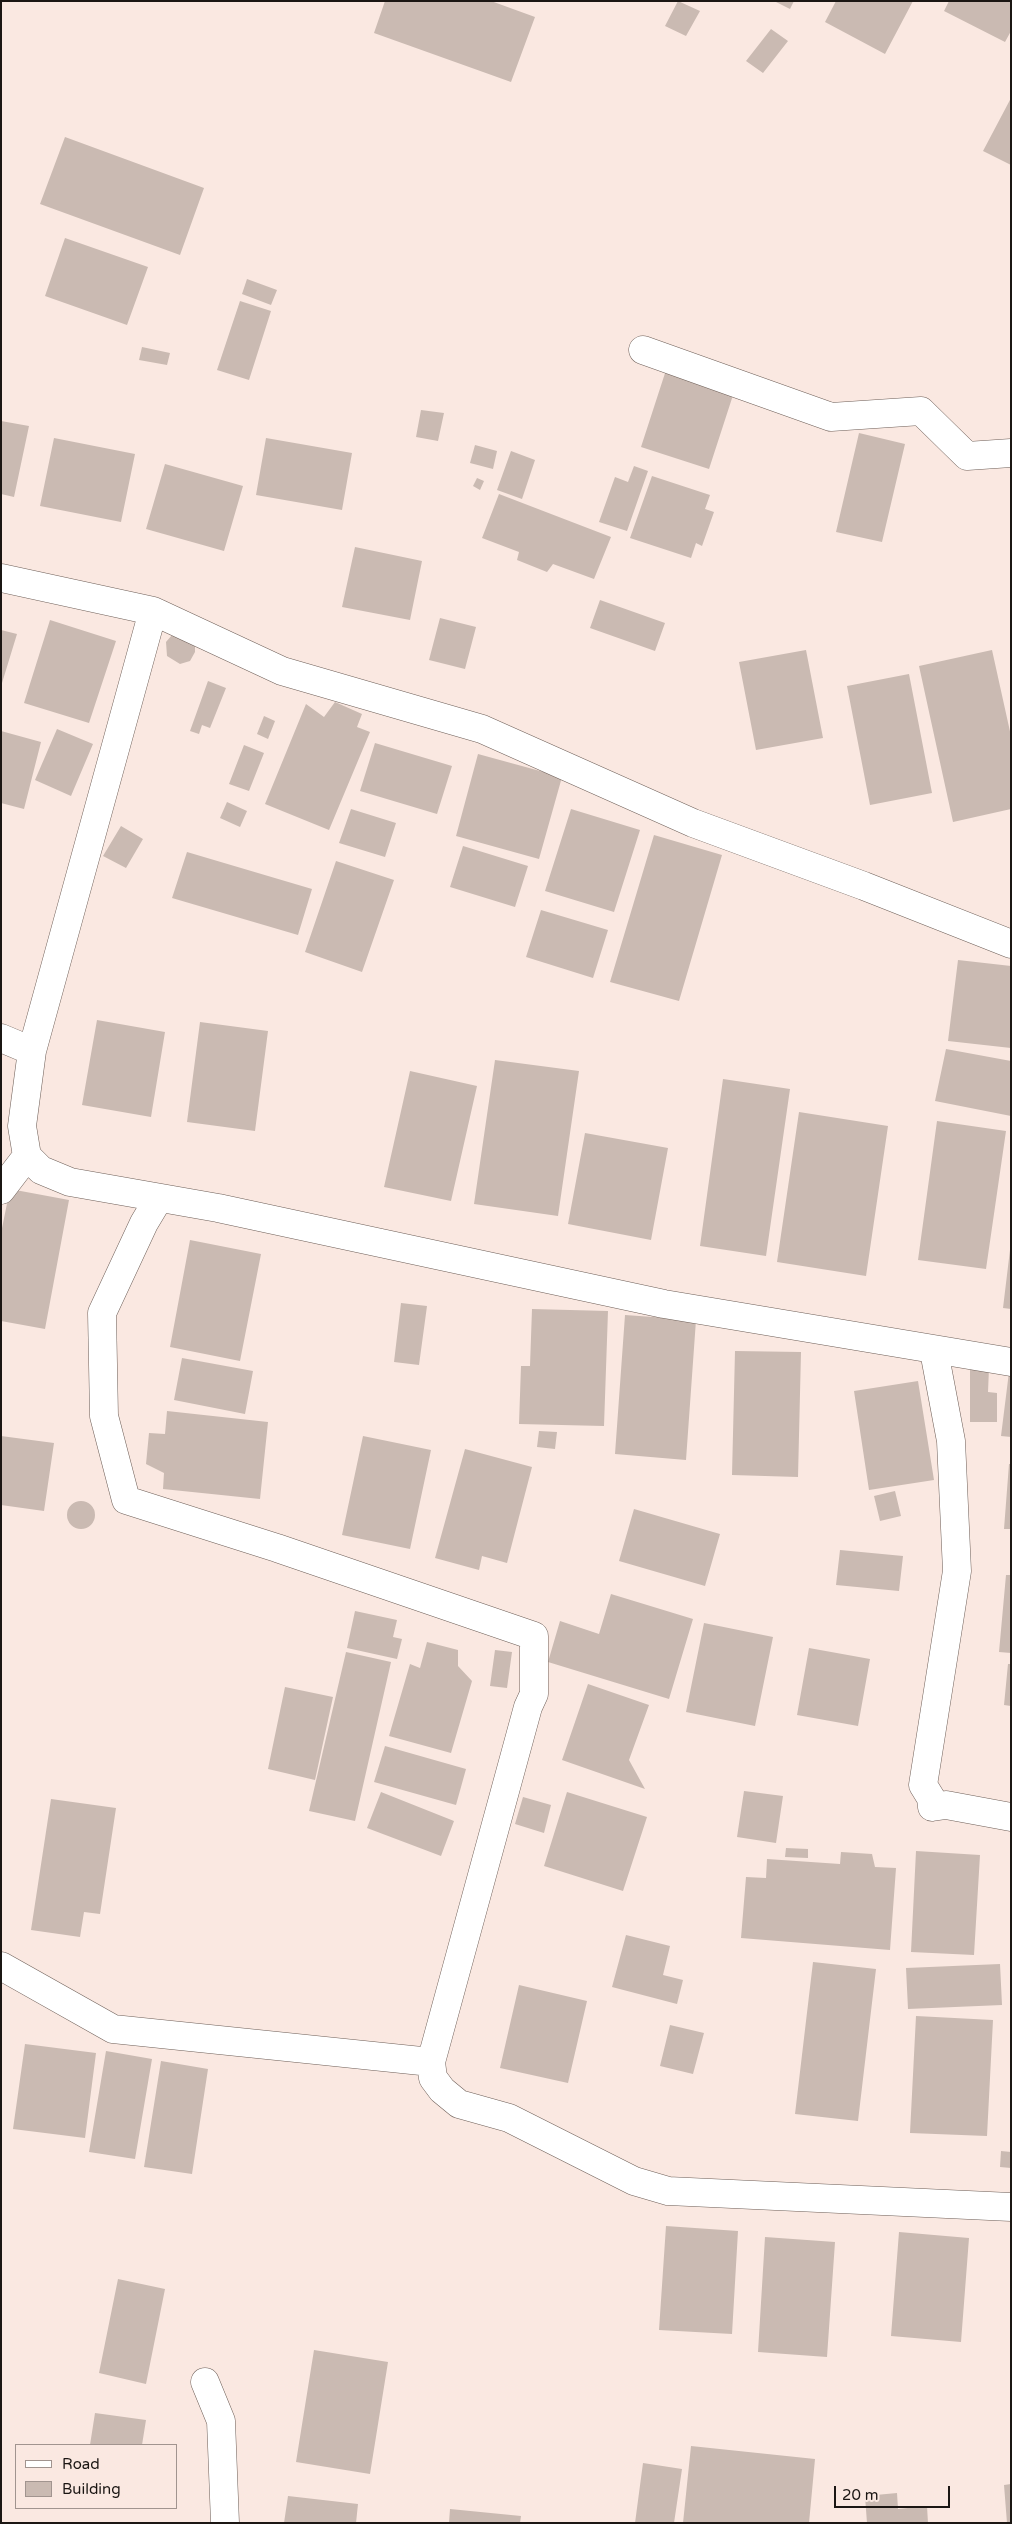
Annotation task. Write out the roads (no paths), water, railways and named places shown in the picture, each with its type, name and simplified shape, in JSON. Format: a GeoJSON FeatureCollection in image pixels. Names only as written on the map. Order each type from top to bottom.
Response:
{"type":"FeatureCollection","features":[{"type":"Feature","properties":{"kind":"street"},"geometry":{"type":"LineString","coordinates":[[643,350],[831,417],[921,411],[967,456],[1011,452]]}},
{"type":"Feature","properties":{"kind":"street"},"geometry":{"type":"LineString","coordinates":[[1,578],[153,611],[282,671],[482,729],[693,823],[864,886],[1011,944]]}},
{"type":"Feature","properties":{"kind":"street"},"geometry":{"type":"LineString","coordinates":[[153,611],[32,1051],[22,1126],[27,1156],[42,1170],[70,1182],[228,1210],[664,1304],[1011,1362]]}},
{"type":"Feature","properties":{"kind":"street"},"geometry":{"type":"LineString","coordinates":[[1,1038],[32,1051]]}},
{"type":"Feature","properties":{"kind":"street"},"geometry":{"type":"LineString","coordinates":[[1,1190],[27,1156]]}},
{"type":"Feature","properties":{"kind":"street"},"geometry":{"type":"LineString","coordinates":[[159,1198],[144,1223],[102,1313],[104,1416],[126,1500],[277,1548],[534,1636],[534,1694],[528,1707],[431,2062],[433,2078],[442,2090],[459,2104],[509,2118],[634,2181],[668,2191],[1011,2207]]}},
{"type":"Feature","properties":{"kind":"street"},"geometry":{"type":"LineString","coordinates":[[934,1350],[951,1442],[956,1571],[923,1785],[931,1798],[932,1806],[946,1805],[1011,1817]]}},
{"type":"Feature","properties":{"kind":"street"},"geometry":{"type":"LineString","coordinates":[[1,1966],[113,2029],[431,2062]]}},
{"type":"Feature","properties":{"kind":"street"},"geometry":{"type":"LineString","coordinates":[[205,2382],[221,2421],[225,2523]]}}]}
